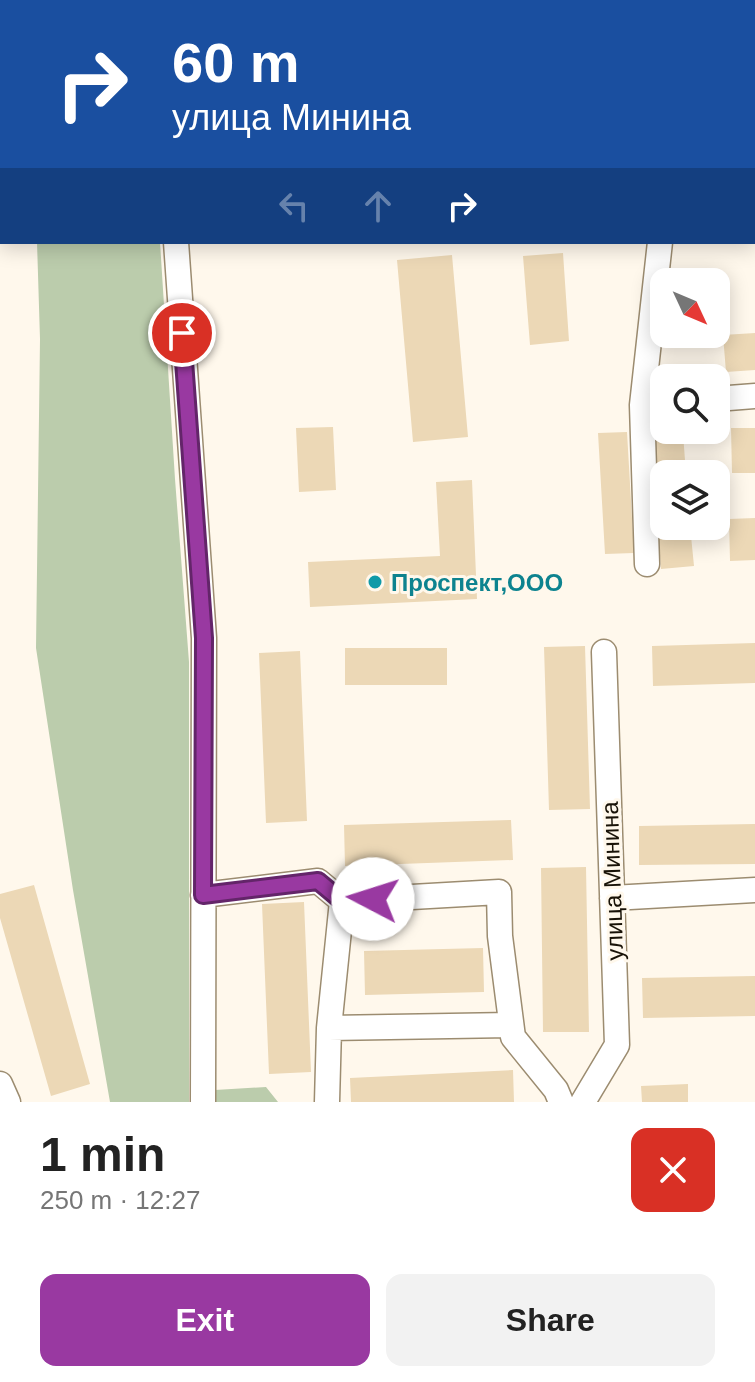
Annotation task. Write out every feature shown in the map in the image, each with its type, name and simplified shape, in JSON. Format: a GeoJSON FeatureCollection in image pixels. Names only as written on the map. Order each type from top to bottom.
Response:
{"type":"FeatureCollection","features":[{"type":"Feature","properties":{"kind":"street"},"geometry":{"type":"LineString","coordinates":[[176,244],[204,638],[203,1102]]}},
{"type":"Feature","properties":{"kind":"street"},"geometry":{"type":"LineString","coordinates":[[655,364],[660,244]]}},
{"type":"Feature","properties":{"kind":"street"},"geometry":{"type":"LineString","coordinates":[[730,398],[755,396]]}},
{"type":"Feature","properties":{"kind":"street"},"geometry":{"type":"LineString","coordinates":[[647,564],[652,444]]}},
{"type":"Feature","properties":{"kind":"street","name":"улица Минина"},"geometry":{"type":"LineString","coordinates":[[583,1102],[617,1045],[604,652]]}},
{"type":"Feature","properties":{"kind":"street"},"geometry":{"type":"LineString","coordinates":[[203,895],[318,881],[342,901],[499,892],[500,936],[513,1037],[556,1090],[561,1102]]}},
{"type":"Feature","properties":{"kind":"street"},"geometry":{"type":"LineString","coordinates":[[612,898],[755,890]]}},
{"type":"Feature","properties":{"kind":"street"},"geometry":{"type":"LineString","coordinates":[[327,1102],[329,1028],[342,901]]}},
{"type":"Feature","properties":{"kind":"street"},"geometry":{"type":"LineString","coordinates":[[329,1028],[511,1025]]}},
{"type":"Feature","properties":{"kind":"street"},"geometry":{"type":"LineString","coordinates":[[0,1084],[8,1102]]}},
{"type":"Feature","properties":{"kind":"green space"},"geometry":{"type":"Polygon","coordinates":[[[37,244],[160,244],[189,662],[189,1102],[110,1102],[73,890],[36,648],[40,339],[37,244]]]}},
{"type":"Feature","properties":{"kind":"green space"},"geometry":{"type":"Polygon","coordinates":[[[266,1087],[278,1102],[216,1102],[215,1090],[266,1087]]]}},
{"type":"Feature","properties":{"kind":"building"},"geometry":{"type":"Polygon","coordinates":[[[563,253],[569,341],[530,345],[523,256],[563,253]]]}},
{"type":"Feature","properties":{"kind":"building"},"geometry":{"type":"Polygon","coordinates":[[[452,255],[468,437],[413,442],[397,260],[452,255]]]}},
{"type":"Feature","properties":{"kind":"building"},"geometry":{"type":"Polygon","coordinates":[[[755,333],[755,370],[730,372],[730,364],[725,364],[724,348],[730,348],[730,335],[755,333]]]}},
{"type":"Feature","properties":{"kind":"building"},"geometry":{"type":"Polygon","coordinates":[[[333,427],[336,490],[299,492],[296,428],[333,427]]]}},
{"type":"Feature","properties":{"kind":"building"},"geometry":{"type":"Polygon","coordinates":[[[731,428],[755,428],[755,473],[732,473],[731,428]]]}},
{"type":"Feature","properties":{"kind":"building"},"geometry":{"type":"Polygon","coordinates":[[[627,432],[634,553],[605,554],[598,433],[627,432]]]}},
{"type":"Feature","properties":{"kind":"building"},"geometry":{"type":"Polygon","coordinates":[[[652,444],[684,444],[685,460],[653,460],[652,444]]]}},
{"type":"Feature","properties":{"kind":"building"},"geometry":{"type":"Polygon","coordinates":[[[472,480],[477,599],[310,607],[308,562],[440,556],[436,482],[472,480]]]}},
{"type":"Feature","properties":{"kind":"building"},"geometry":{"type":"Polygon","coordinates":[[[755,518],[755,560],[730,561],[730,519],[755,518]]]}},
{"type":"Feature","properties":{"kind":"building"},"geometry":{"type":"Polygon","coordinates":[[[659,540],[691,540],[694,566],[661,569],[659,540]]]}},
{"type":"Feature","properties":{"kind":"building"},"geometry":{"type":"Polygon","coordinates":[[[755,643],[755,683],[653,686],[652,646],[755,643]]]}},
{"type":"Feature","properties":{"kind":"building"},"geometry":{"type":"Polygon","coordinates":[[[585,646],[590,809],[549,810],[544,647],[585,646]]]}},
{"type":"Feature","properties":{"kind":"building"},"geometry":{"type":"Polygon","coordinates":[[[345,648],[447,648],[447,685],[345,685],[345,648]]]}},
{"type":"Feature","properties":{"kind":"building"},"geometry":{"type":"Polygon","coordinates":[[[300,651],[307,821],[266,823],[259,653],[300,651]]]}},
{"type":"Feature","properties":{"kind":"building"},"geometry":{"type":"Polygon","coordinates":[[[511,820],[513,860],[345,866],[344,825],[511,820]]]}},
{"type":"Feature","properties":{"kind":"building"},"geometry":{"type":"Polygon","coordinates":[[[755,824],[755,864],[639,865],[639,826],[755,824]]]}},
{"type":"Feature","properties":{"kind":"building"},"geometry":{"type":"Polygon","coordinates":[[[586,867],[589,1032],[543,1032],[541,868],[586,867]]]}},
{"type":"Feature","properties":{"kind":"building"},"geometry":{"type":"Polygon","coordinates":[[[34,885],[90,1084],[51,1096],[0,918],[0,894],[34,885]]]}},
{"type":"Feature","properties":{"kind":"building"},"geometry":{"type":"Polygon","coordinates":[[[304,902],[311,1072],[269,1074],[262,904],[304,902]]]}},
{"type":"Feature","properties":{"kind":"building"},"geometry":{"type":"Polygon","coordinates":[[[483,948],[484,992],[365,995],[364,951],[483,948]]]}},
{"type":"Feature","properties":{"kind":"building"},"geometry":{"type":"Polygon","coordinates":[[[755,976],[755,1016],[643,1018],[642,978],[755,976]]]}},
{"type":"Feature","properties":{"kind":"building"},"geometry":{"type":"Polygon","coordinates":[[[513,1070],[514,1102],[351,1102],[350,1078],[513,1070]]]}},
{"type":"Feature","properties":{"kind":"building"},"geometry":{"type":"Polygon","coordinates":[[[688,1084],[688,1102],[642,1102],[641,1086],[688,1084]]]}},
{"type":"Feature","properties":{"kind":"place","name":"Проспект,ООО"},"geometry":{"type":"Point","coordinates":[375,582]}},
{"type":"Feature","properties":{"kind":"route"},"geometry":{"type":"LineString","coordinates":[[182,333],[204,638],[203,895],[318,881],[342,901],[373,899]]}}]}
